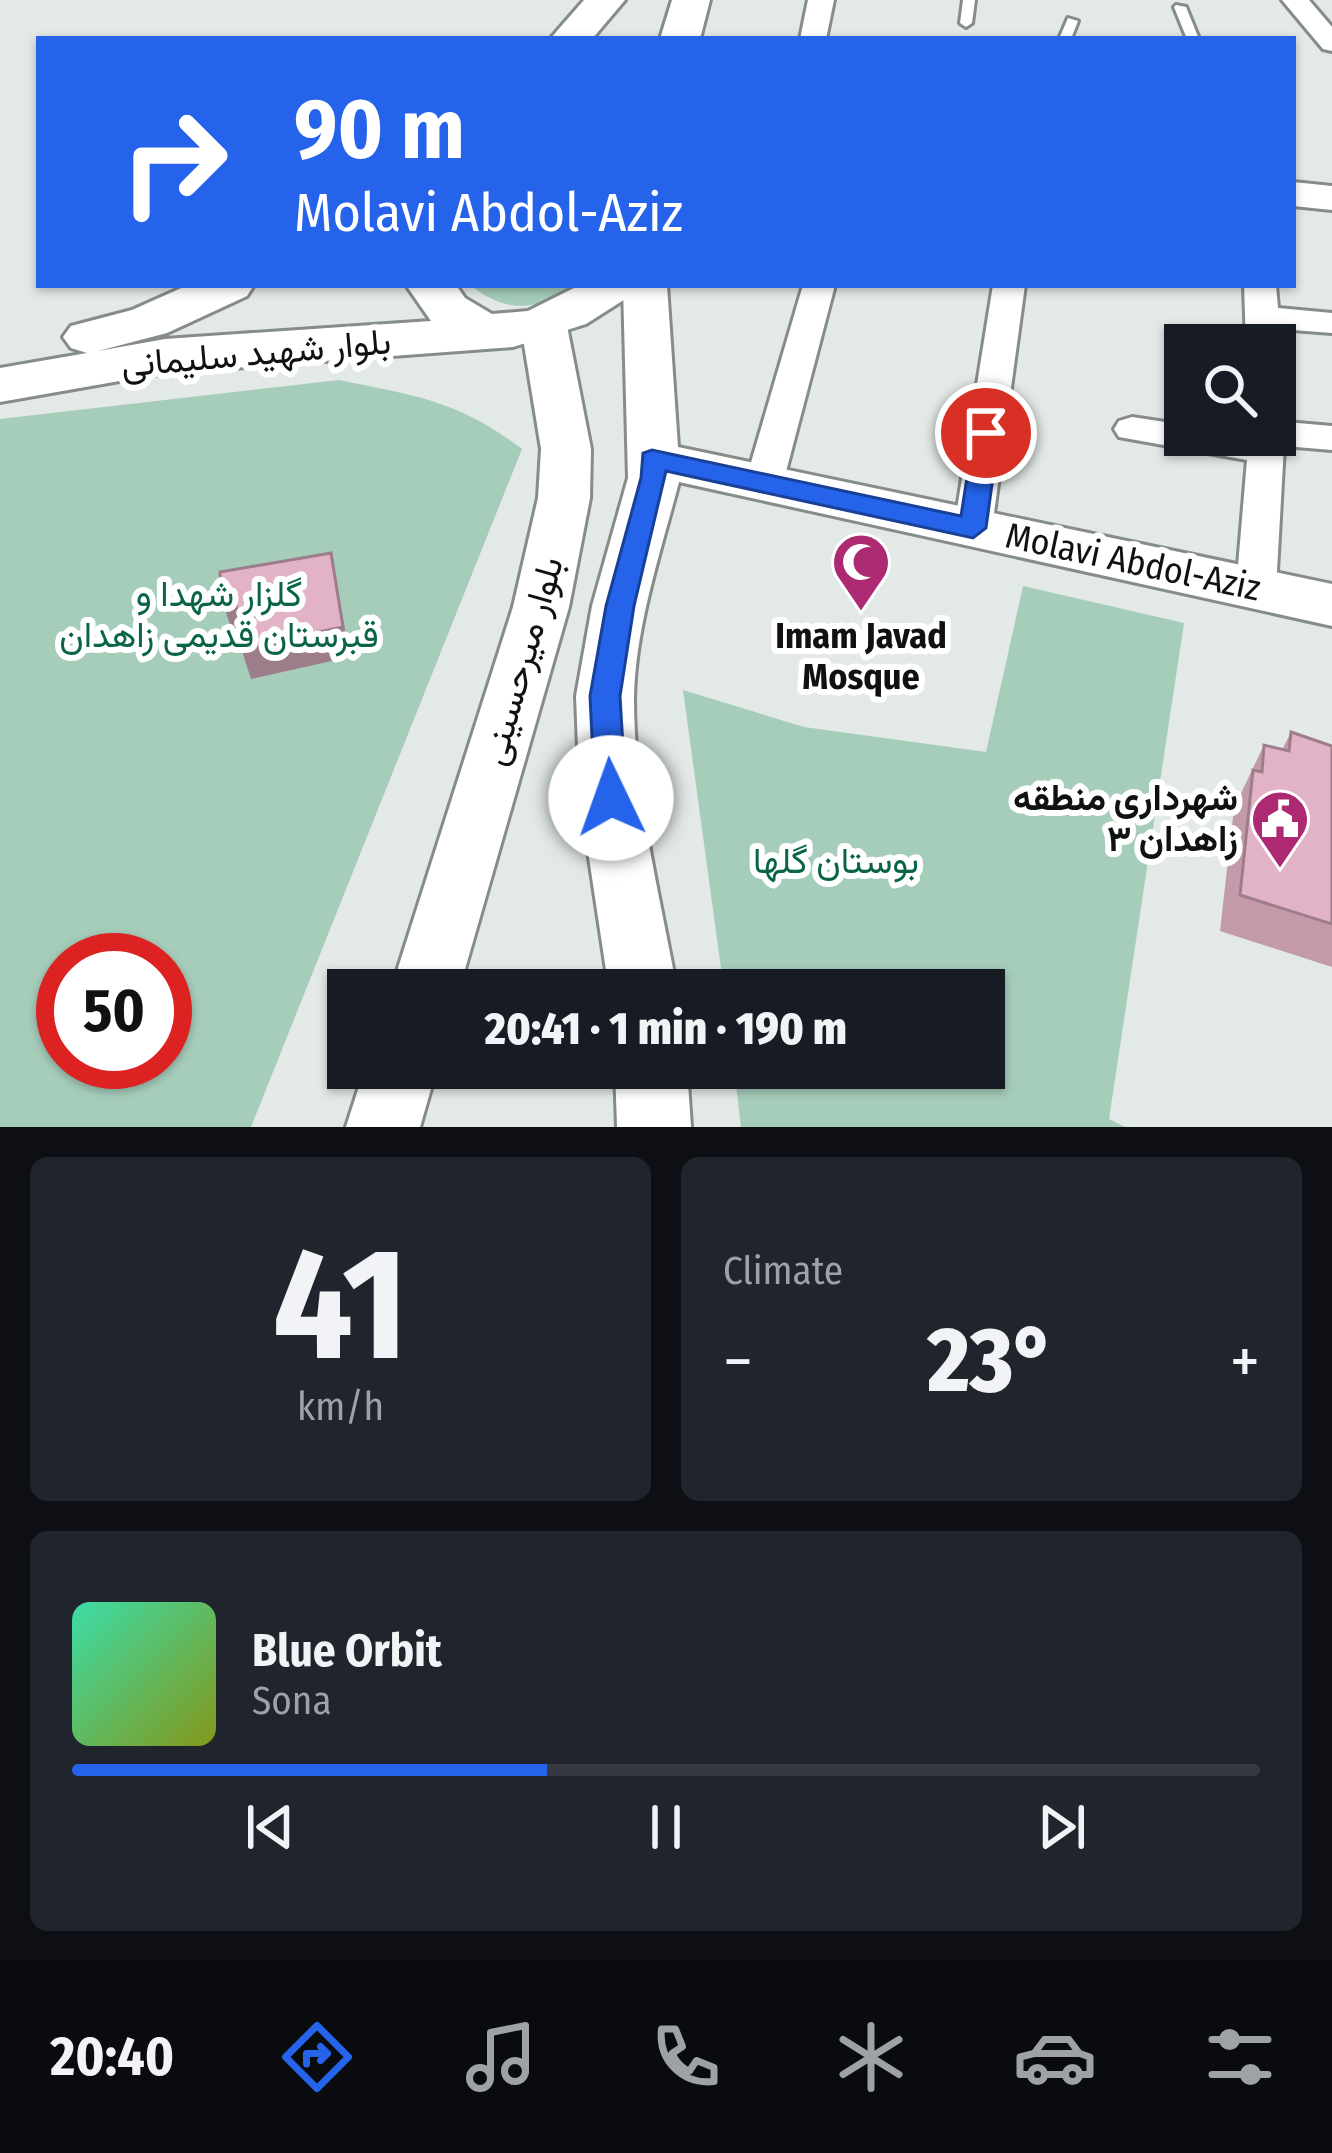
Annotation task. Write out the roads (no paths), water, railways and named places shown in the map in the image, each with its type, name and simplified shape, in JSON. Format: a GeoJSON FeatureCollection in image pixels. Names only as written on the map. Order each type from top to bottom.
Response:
{"type":"FeatureCollection","features":[{"type":"Feature","properties":{"kind":"main road"},"geometry":{"type":"LineString","coordinates":[[573,36],[606,0]]}},
{"type":"Feature","properties":{"kind":"main road"},"geometry":{"type":"LineString","coordinates":[[681,36],[691,0]]}},
{"type":"Feature","properties":{"kind":"main road"},"geometry":{"type":"LineString","coordinates":[[1296,194],[1332,198]]}},
{"type":"Feature","properties":{"kind":"main road","name":"بلوار شهید سلیمانی"},"geometry":{"type":"LineString","coordinates":[[0,358],[149,322],[223,288]]}},
{"type":"Feature","properties":{"kind":"main road"},"geometry":{"type":"LineString","coordinates":[[433,288],[451,311],[465,320],[528,328],[571,315],[608,288]]}},
{"type":"Feature","properties":{"kind":"main road"},"geometry":{"type":"LineString","coordinates":[[640,969],[611,798],[605,696],[620,606],[654,478],[645,288]]}},
{"type":"Feature","properties":{"kind":"main road","name":"بلوار شهید سلیمانی"},"geometry":{"type":"LineString","coordinates":[[0,386],[165,356],[528,328]]}},
{"type":"Feature","properties":{"kind":"main road","name":"بلوار میرحسینی"},"geometry":{"type":"LineString","coordinates":[[431,969],[541,607],[564,498],[566,448],[528,328]]}},
{"type":"Feature","properties":{"kind":"main road","name":"Molavi Abdol-Aziz"},"geometry":{"type":"LineString","coordinates":[[652,459],[1332,605]]}},
{"type":"Feature","properties":{"kind":"main road"},"geometry":{"type":"LineString","coordinates":[[383,1127],[395,1089]]}},
{"type":"Feature","properties":{"kind":"main road"},"geometry":{"type":"LineString","coordinates":[[652,1089],[654,1127]]}},
{"type":"Feature","properties":{"kind":"street"},"geometry":{"type":"LineString","coordinates":[[814,36],[821,0]]}},
{"type":"Feature","properties":{"kind":"street"},"geometry":{"type":"LineString","coordinates":[[1295,0],[1332,43]]}},
{"type":"Feature","properties":{"kind":"street"},"geometry":{"type":"LineString","coordinates":[[973,528],[1008,288]]}},
{"type":"Feature","properties":{"kind":"street"},"geometry":{"type":"LineString","coordinates":[[764,483],[818,291]]}},
{"type":"Feature","properties":{"kind":"street"},"geometry":{"type":"LineString","coordinates":[[1262,316],[1332,323]]}},
{"type":"Feature","properties":{"kind":"street"},"geometry":{"type":"LineString","coordinates":[[1132,429],[1164,431]]}},
{"type":"Feature","properties":{"kind":"street"},"geometry":{"type":"LineString","coordinates":[[1296,439],[1332,438]]}},
{"type":"Feature","properties":{"kind":"street"},"geometry":{"type":"LineString","coordinates":[[1256,589],[1267,456]]}},
{"type":"Feature","properties":{"kind":"lane"},"geometry":{"type":"LineString","coordinates":[[966,23],[969,0]]}},
{"type":"Feature","properties":{"kind":"lane"},"geometry":{"type":"LineString","coordinates":[[1180,8],[1192,36]]}},
{"type":"Feature","properties":{"kind":"lane"},"geometry":{"type":"LineString","coordinates":[[1066,36],[1072,21]]}},
{"type":"Feature","properties":{"kind":"place","name":"Imam Javad Mosque"},"geometry":{"type":"Point","coordinates":[861,613]}},
{"type":"Feature","properties":{"kind":"place","name":"شهرداری منطقه ۳ زاهدان"},"geometry":{"type":"Point","coordinates":[1280,870]}},
{"type":"Feature","properties":{"kind":"park label","name":"گلزار شهدا و قبرستان قدیمی زاهدان"},"geometry":{"type":"Point","coordinates":[219,614]}},
{"type":"Feature","properties":{"kind":"park label","name":"بوستان گلها"},"geometry":{"type":"Point","coordinates":[836,861]}}]}
